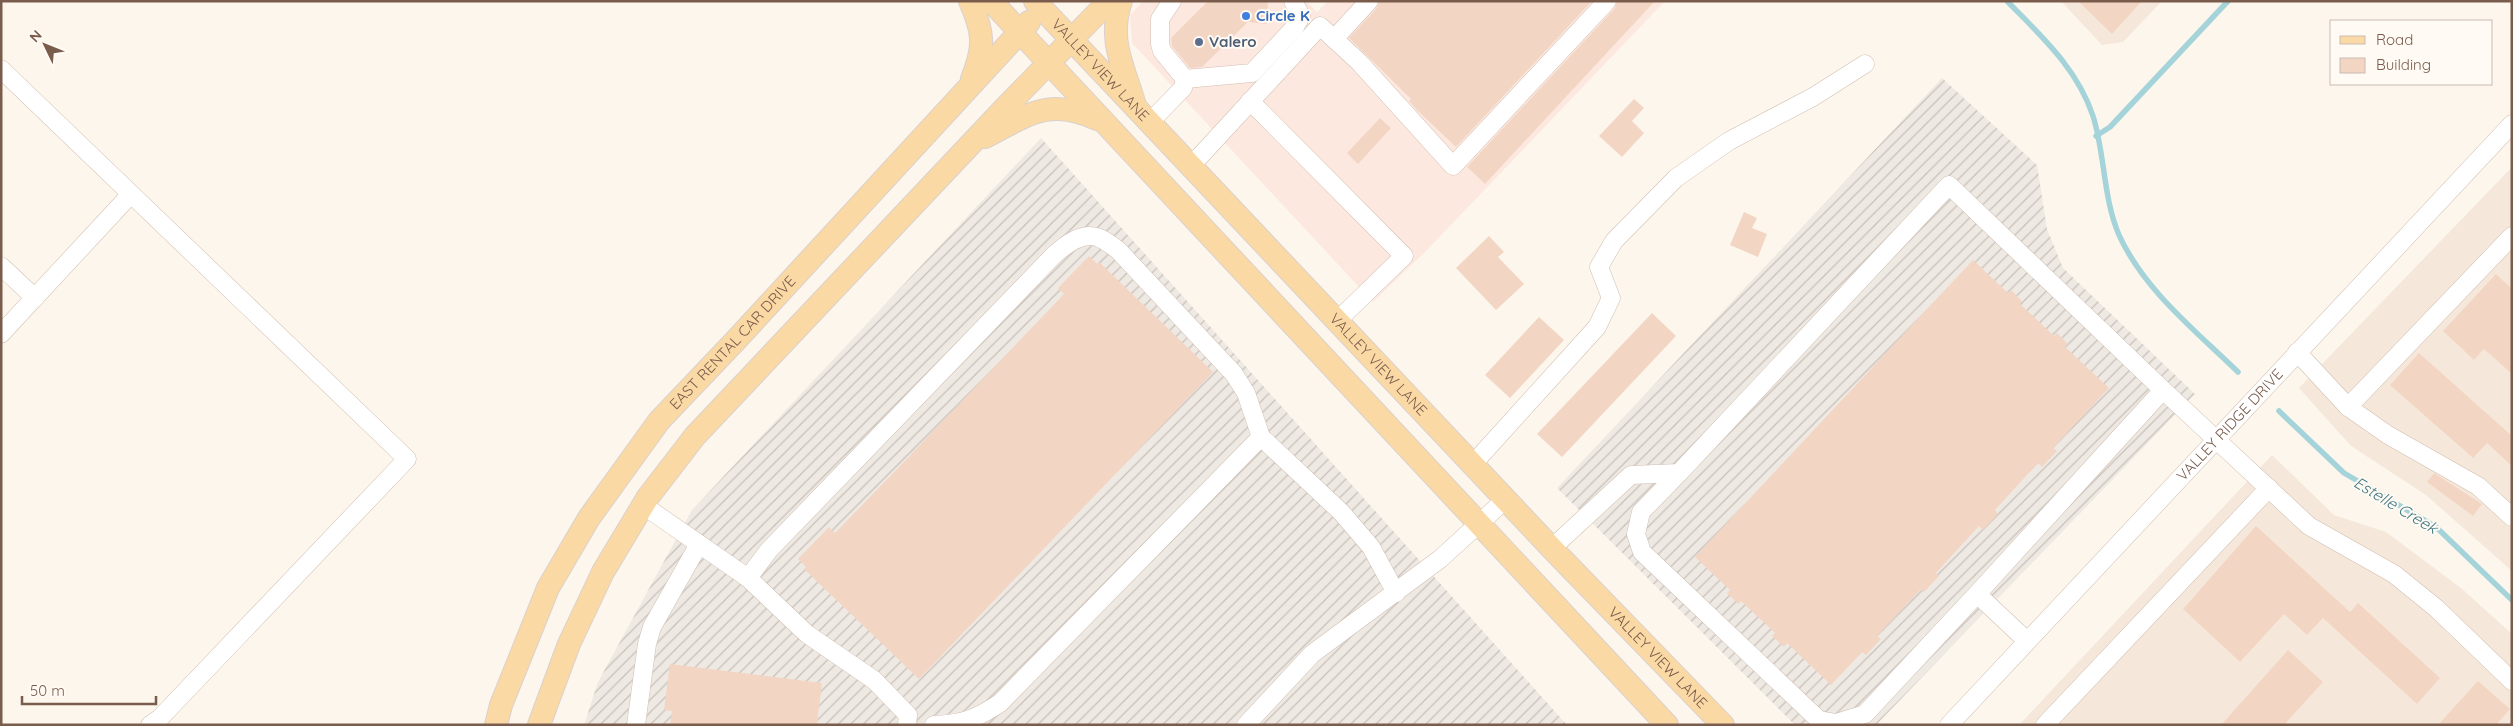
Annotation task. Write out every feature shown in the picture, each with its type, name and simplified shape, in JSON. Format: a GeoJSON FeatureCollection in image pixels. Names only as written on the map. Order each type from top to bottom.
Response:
{"type":"FeatureCollection","features":[{"type":"Feature","properties":{"kind":"main road"},"geometry":{"type":"LineString","coordinates":[[970,1],[981,26],[983,42],[970,86]]}},
{"type":"Feature","properties":{"kind":"main road"},"geometry":{"type":"LineString","coordinates":[[991,1],[1478,525],[1667,725]]}},
{"type":"Feature","properties":{"kind":"main road"},"geometry":{"type":"LineString","coordinates":[[539,725],[569,644],[603,572],[643,505],[695,436],[968,146],[1049,65],[1109,1]]}},
{"type":"Feature","properties":{"kind":"main road"},"geometry":{"type":"LineString","coordinates":[[1121,1],[1117,13],[1117,50],[1142,116]]}},
{"type":"Feature","properties":{"kind":"main road","name":"EAST RENTAL CAR DRIVE"},"geometry":{"type":"LineString","coordinates":[[496,725],[548,588],[612,483],[659,421],[1020,32],[1042,4]]}},
{"type":"Feature","properties":{"kind":"main road","name":"VALLEY VIEW LANE"},"geometry":{"type":"LineString","coordinates":[[1042,4],[1070,41],[1723,725]]}},
{"type":"Feature","properties":{"kind":"main road"},"geometry":{"type":"LineString","coordinates":[[968,146],[1041,109],[1067,108],[1103,121]]}},
{"type":"Feature","properties":{"kind":"main road"},"geometry":{"type":"LineString","coordinates":[[612,483],[643,505]]}},
{"type":"Feature","properties":{"kind":"street"},"geometry":{"type":"LineString","coordinates":[[1172,1],[1160,19],[1160,44],[1162,50],[1185,79]]}},
{"type":"Feature","properties":{"kind":"street"},"geometry":{"type":"LineString","coordinates":[[1185,79],[1252,73],[1295,27],[1301,16],[1293,1]]}},
{"type":"Feature","properties":{"kind":"street"},"geometry":{"type":"LineString","coordinates":[[1334,39],[1369,1]]}},
{"type":"Feature","properties":{"kind":"street"},"geometry":{"type":"LineString","coordinates":[[1190,167],[1320,26],[1359,62],[1453,166],[1607,1]]}},
{"type":"Feature","properties":{"kind":"street"},"geometry":{"type":"LineString","coordinates":[[1473,464],[1597,327],[1611,298],[1599,266],[1614,240],[1676,178],[1729,141],[1813,97],[1865,64]]}},
{"type":"Feature","properties":{"kind":"street"},"geometry":{"type":"LineString","coordinates":[[1,69],[407,459],[160,718],[150,725]]}},
{"type":"Feature","properties":{"kind":"street"},"geometry":{"type":"LineString","coordinates":[[1142,116],[1183,88],[1185,79]]}},
{"type":"Feature","properties":{"kind":"street"},"geometry":{"type":"LineString","coordinates":[[1250,101],[1404,256],[1337,322]]}},
{"type":"Feature","properties":{"kind":"street","name":"VALLEY RIDGE DRIVE"},"geometry":{"type":"LineString","coordinates":[[1949,725],[2512,124]]}},
{"type":"Feature","properties":{"kind":"street"},"geometry":{"type":"LineString","coordinates":[[2162,390],[1865,714],[1836,724],[1819,720],[1642,552],[1636,534],[1641,512],[1949,185],[2162,390],[2217,438],[2309,526],[2394,574],[2436,608],[2512,681]]}},
{"type":"Feature","properties":{"kind":"street"},"geometry":{"type":"LineString","coordinates":[[1,334],[131,194]]}},
{"type":"Feature","properties":{"kind":"street"},"geometry":{"type":"LineString","coordinates":[[2348,408],[2512,236]]}},
{"type":"Feature","properties":{"kind":"street"},"geometry":{"type":"LineString","coordinates":[[748,578],[769,550],[1054,255],[1065,245],[1080,238],[1097,237],[1118,250],[1234,374],[1246,393],[1261,437],[1341,512],[1365,540],[1396,593]]}},
{"type":"Feature","properties":{"kind":"street"},"geometry":{"type":"LineString","coordinates":[[1,266],[35,298]]}},
{"type":"Feature","properties":{"kind":"street"},"geometry":{"type":"LineString","coordinates":[[2297,352],[2348,408],[2388,435],[2478,486],[2512,516]]}},
{"type":"Feature","properties":{"kind":"street"},"geometry":{"type":"LineString","coordinates":[[934,725],[954,724],[977,718],[1000,703],[1261,437]]}},
{"type":"Feature","properties":{"kind":"street"},"geometry":{"type":"LineString","coordinates":[[1552,548],[1631,475],[1679,473]]}},
{"type":"Feature","properties":{"kind":"street"},"geometry":{"type":"LineString","coordinates":[[2045,725],[2269,488]]}},
{"type":"Feature","properties":{"kind":"street"},"geometry":{"type":"LineString","coordinates":[[1246,725],[1312,654],[1396,593],[1478,525],[1506,499]]}},
{"type":"Feature","properties":{"kind":"street"},"geometry":{"type":"LineString","coordinates":[[643,505],[748,578],[807,634],[874,680],[908,720],[926,725]]}},
{"type":"Feature","properties":{"kind":"street"},"geometry":{"type":"LineString","coordinates":[[636,725],[647,644],[652,627],[699,544]]}},
{"type":"Feature","properties":{"kind":"street"},"geometry":{"type":"LineString","coordinates":[[1977,594],[2027,641]]}},
{"type":"Feature","properties":{"kind":"shaded area"},"geometry":{"type":"Polygon","coordinates":[[[1143,1],[1306,1],[1317,12],[1328,1],[1665,1],[1426,251],[1373,302],[1132,43],[1130,15],[1143,1]]]}},
{"type":"Feature","properties":{"kind":"shaded area"},"geometry":{"type":"Polygon","coordinates":[[[2061,1],[2162,1],[2123,42],[2102,45],[2061,1]]]}},
{"type":"Feature","properties":{"kind":"shaded area"},"geometry":{"type":"Polygon","coordinates":[[[1942,78],[2037,165],[2047,229],[2063,268],[2195,394],[1876,725],[1795,725],[1557,488],[1942,78]]]}},
{"type":"Feature","properties":{"kind":"shaded area"},"geometry":{"type":"Polygon","coordinates":[[[1041,138],[1567,725],[584,725],[598,682],[692,510],[1041,138]]]}},
{"type":"Feature","properties":{"kind":"shaded area"},"geometry":{"type":"Polygon","coordinates":[[[2512,167],[2512,571],[2426,495],[2351,446],[2299,388],[2512,167]]]}},
{"type":"Feature","properties":{"kind":"shaded area"},"geometry":{"type":"Polygon","coordinates":[[[2272,455],[2334,515],[2386,532],[2461,588],[2512,634],[2512,725],[2019,725],[2272,455]]]}},
{"type":"Feature","properties":{"kind":"building","name":"Valero"},"geometry":{"type":"Polygon","coordinates":[[[1208,1],[1268,1],[1267,24],[1248,22],[1202,67],[1190,68],[1172,46],[1171,38],[1208,1]]]}},
{"type":"Feature","properties":{"kind":"building"},"geometry":{"type":"Polygon","coordinates":[[[1379,1],[1592,1],[1456,147],[1418,111],[1409,101],[1411,99],[1349,38],[1377,8],[1379,1]]]}},
{"type":"Feature","properties":{"kind":"building"},"geometry":{"type":"Polygon","coordinates":[[[1617,1],[1655,1],[1485,184],[1467,167],[1615,8],[1617,1]]]}},
{"type":"Feature","properties":{"kind":"building"},"geometry":{"type":"Polygon","coordinates":[[[2078,1],[2142,1],[2112,34],[2078,1]]]}},
{"type":"Feature","properties":{"kind":"building"},"geometry":{"type":"Polygon","coordinates":[[[1634,99],[1644,108],[1632,121],[1644,133],[1622,157],[1599,136],[1634,99]]]}},
{"type":"Feature","properties":{"kind":"building"},"geometry":{"type":"Polygon","coordinates":[[[1380,118],[1391,128],[1358,164],[1347,153],[1380,118]]]}},
{"type":"Feature","properties":{"kind":"building"},"geometry":{"type":"Polygon","coordinates":[[[1744,212],[1757,218],[1752,228],[1767,234],[1758,257],[1730,245],[1744,212]]]}},
{"type":"Feature","properties":{"kind":"building"},"geometry":{"type":"Polygon","coordinates":[[[1489,236],[1504,252],[1498,257],[1524,284],[1496,310],[1456,268],[1489,236]]]}},
{"type":"Feature","properties":{"kind":"building"},"geometry":{"type":"Polygon","coordinates":[[[1089,256],[1097,264],[1099,262],[1213,372],[919,679],[804,569],[806,567],[798,559],[829,527],[835,533],[899,467],[1064,294],[1058,288],[1089,256]]]}},
{"type":"Feature","properties":{"kind":"building"},"geometry":{"type":"Polygon","coordinates":[[[1973,260],[2008,293],[2011,290],[2022,301],[2020,304],[2054,336],[2057,333],[2068,344],[2065,347],[2109,388],[2053,448],[2057,451],[2042,467],[2038,463],[1995,510],[1998,514],[1983,530],[1979,526],[1936,573],[1939,576],[1924,592],[1921,589],[1877,636],[1881,639],[1866,655],[1862,652],[1831,685],[1787,643],[1784,647],[1772,636],[1775,633],[1741,601],[1738,604],[1727,593],[1730,590],[1695,557],[1973,260]]]}},
{"type":"Feature","properties":{"kind":"building"},"geometry":{"type":"Polygon","coordinates":[[[2496,274],[2512,289],[2512,374],[2484,349],[2474,360],[2443,331],[2496,274]]]}},
{"type":"Feature","properties":{"kind":"building"},"geometry":{"type":"Polygon","coordinates":[[[1652,313],[1676,336],[1562,457],[1537,434],[1652,313]]]}},
{"type":"Feature","properties":{"kind":"building"},"geometry":{"type":"Polygon","coordinates":[[[1539,317],[1564,340],[1510,398],[1485,375],[1539,317]]]}},
{"type":"Feature","properties":{"kind":"building"},"geometry":{"type":"Polygon","coordinates":[[[2419,353],[2512,436],[2512,466],[2487,443],[2473,458],[2390,385],[2419,353]]]}},
{"type":"Feature","properties":{"kind":"building"},"geometry":{"type":"Polygon","coordinates":[[[2434,473],[2482,504],[2473,516],[2427,482],[2434,473]]]}},
{"type":"Feature","properties":{"kind":"building"},"geometry":{"type":"Polygon","coordinates":[[[2256,526],[2350,612],[2358,603],[2440,678],[2417,704],[2323,618],[2307,635],[2284,614],[2240,662],[2183,609],[2256,526]]]}},
{"type":"Feature","properties":{"kind":"building"},"geometry":{"type":"Polygon","coordinates":[[[2288,650],[2323,682],[2284,725],[2221,725],[2288,650]]]}},
{"type":"Feature","properties":{"kind":"building"},"geometry":{"type":"Polygon","coordinates":[[[670,664],[822,683],[817,725],[670,725],[672,711],[664,710],[670,664]]]}},
{"type":"Feature","properties":{"kind":"building"},"geometry":{"type":"Polygon","coordinates":[[[2478,681],[2510,709],[2496,725],[2438,725],[2478,681]]]}},
{"type":"Feature","properties":{"kind":"waterway"},"geometry":{"type":"LineString","coordinates":[[2007,1],[2057,54],[2078,83],[2086,99],[2097,131],[2114,221],[2130,255],[2142,274],[2172,309],[2238,372]]}},
{"type":"Feature","properties":{"kind":"waterway"},"geometry":{"type":"LineString","coordinates":[[2096,136],[2110,127],[2228,1]]}},
{"type":"Feature","properties":{"kind":"waterway","name":"Estelle Creek"},"geometry":{"type":"LineString","coordinates":[[2279,411],[2344,473],[2436,527],[2512,600]]}},
{"type":"Feature","properties":{"kind":"place","name":"Circle K"},"geometry":{"type":"Point","coordinates":[1246,16]}},
{"type":"Feature","properties":{"kind":"place","name":"Valero"},"geometry":{"type":"Point","coordinates":[1199,42]}}]}
